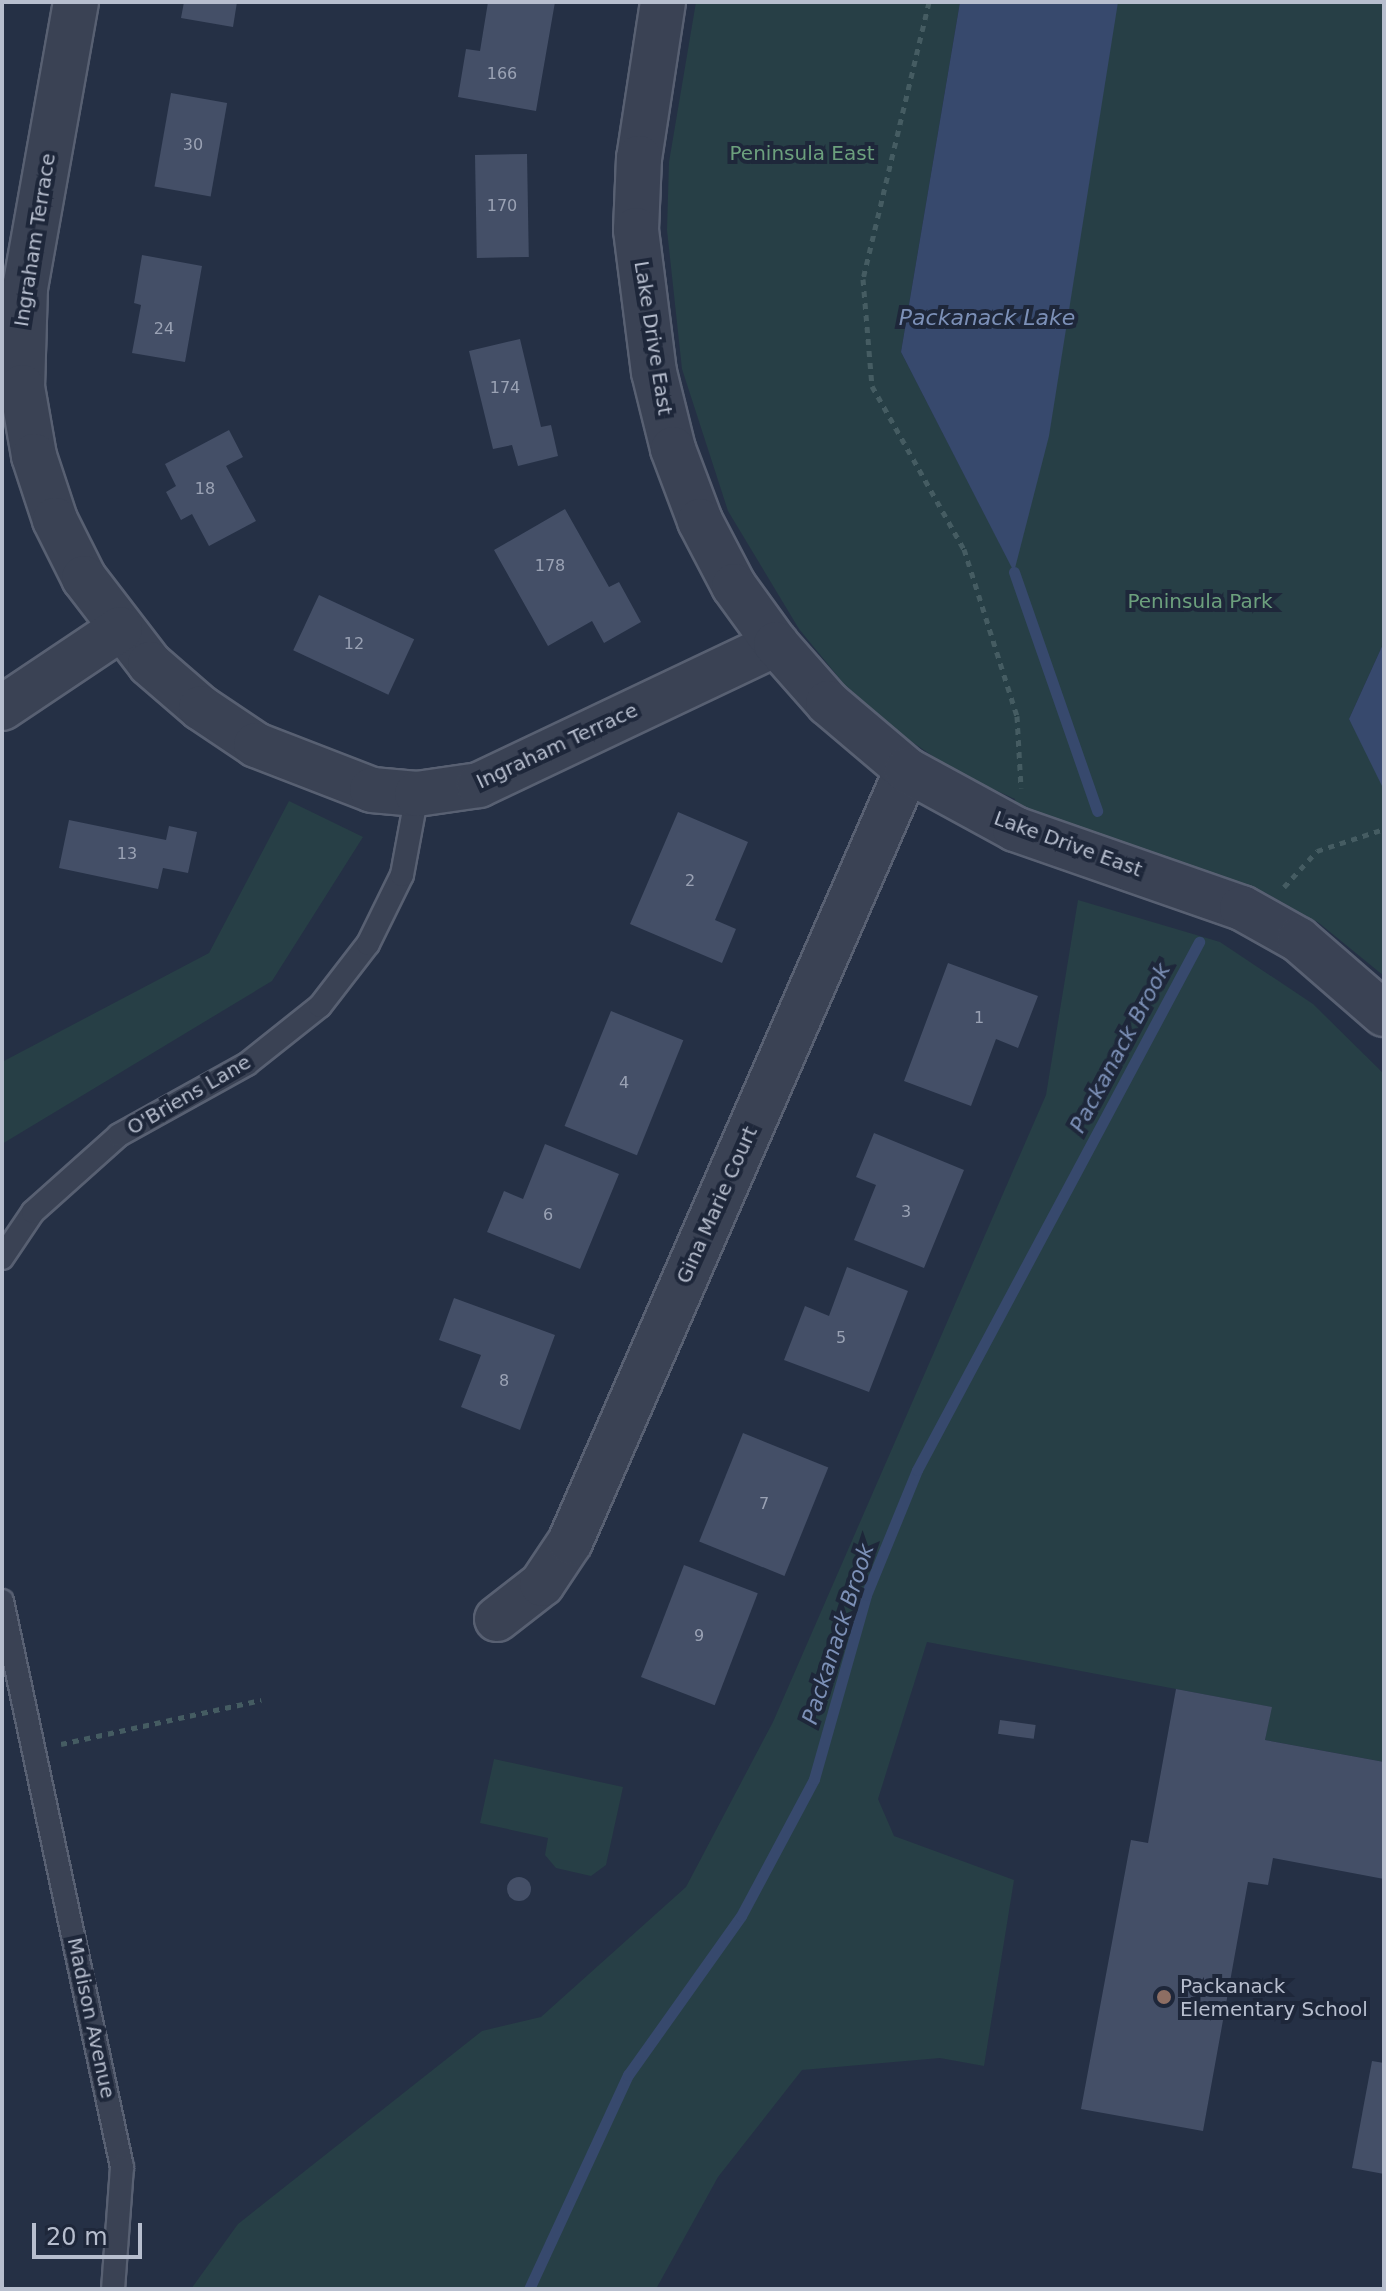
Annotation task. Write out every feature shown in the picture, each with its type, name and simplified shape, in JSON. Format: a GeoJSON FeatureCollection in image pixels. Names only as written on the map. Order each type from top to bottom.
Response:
{"type":"FeatureCollection","features":[{"type":"Feature","properties":{"kind":"street","name":"Ingraham Terrace"},"geometry":{"type":"LineString","coordinates":[[76,2],[25,287],[22,387],[34,456],[55,520],[84,578],[120,629],[201,708],[256,745],[372,790],[417,794],[479,785],[776,644]]}},
{"type":"Feature","properties":{"kind":"street","name":"Lake Drive East"},"geometry":{"type":"LineString","coordinates":[[663,2],[639,158],[636,230],[654,372],[673,449],[700,521],[734,586],[776,644],[828,703],[907,770],[1023,832],[1182,885],[1257,917],[1299,940],[1384,1014]]}},
{"type":"Feature","properties":{"kind":"street"},"geometry":{"type":"LineString","coordinates":[[2,708],[120,629]]}},
{"type":"Feature","properties":{"kind":"street","name":"Gina Marie Court"},"geometry":{"type":"LineString","coordinates":[[497,1619],[542,1584],[570,1542],[907,770]]}},
{"type":"Feature","properties":{"kind":"lane","name":"O'Briens Lane"},"geometry":{"type":"LineString","coordinates":[[2,1258],[47,1199],[119,1135],[247,1064],[320,1006],[368,944],[402,875],[417,794]]}},
{"type":"Feature","properties":{"kind":"lane"},"geometry":{"type":"LineString","coordinates":[[2,1601],[42,1748]]}},
{"type":"Feature","properties":{"kind":"lane","name":"Madison Avenue"},"geometry":{"type":"LineString","coordinates":[[42,1748],[51,1830],[122,2167],[113,2289]]}},
{"type":"Feature","properties":{"kind":"path"},"geometry":{"type":"LineString","coordinates":[[929,2],[863,279],[872,386],[964,549],[1017,716],[1023,832]]}},
{"type":"Feature","properties":{"kind":"path"},"geometry":{"type":"LineString","coordinates":[[1257,917],[1317,851],[1384,829]]}},
{"type":"Feature","properties":{"kind":"path"},"geometry":{"type":"LineString","coordinates":[[42,1748],[261,1700]]}},
{"type":"Feature","properties":{"kind":"green space","name":"Peninsula Park"},"geometry":{"type":"Polygon","coordinates":[[[696,2],[960,2],[901,352],[1014,571],[1110,2],[1384,2],[1384,642],[1349,719],[1384,786],[1384,976],[1319,923],[1264,892],[1242,908],[1015,829],[1015,799],[959,774],[899,733],[844,684],[799,629],[728,511],[682,369],[667,230],[669,162],[696,2]]]}},
{"type":"Feature","properties":{"kind":"green space"},"geometry":{"type":"Polygon","coordinates":[[[289,801],[363,837],[272,981],[2,1144],[2,1062],[209,953],[289,801]]]}},
{"type":"Feature","properties":{"kind":"green space"},"geometry":{"type":"Polygon","coordinates":[[[1078,900],[1220,942],[1313,1004],[1384,1074],[1384,1762],[1265,1740],[1271,1707],[927,1642],[878,1799],[894,1836],[1014,1880],[984,2066],[940,2058],[802,2070],[718,2177],[656,2289],[191,2289],[238,2224],[482,2031],[541,2017],[686,1887],[773,1722],[1046,1095],[1078,900]]]}},
{"type":"Feature","properties":{"kind":"green space"},"geometry":{"type":"Polygon","coordinates":[[[494,1759],[623,1787],[606,1865],[591,1876],[556,1868],[545,1855],[548,1838],[480,1823],[494,1759]]]}},
{"type":"Feature","properties":{"kind":"water","name":"Packanack Lake"},"geometry":{"type":"Polygon","coordinates":[[[960,2],[1118,2],[1049,436],[1014,572],[901,352],[960,2]]]}},
{"type":"Feature","properties":{"kind":"water"},"geometry":{"type":"Polygon","coordinates":[[[1384,642],[1384,786],[1383,788],[1349,719],[1384,642]]]}},
{"type":"Feature","properties":{"kind":"building"},"geometry":{"type":"Polygon","coordinates":[[[184,2],[237,2],[233,27],[181,18],[184,2]]]}},
{"type":"Feature","properties":{"kind":"building"},"geometry":{"type":"Polygon","coordinates":[[[488,2],[555,2],[536,111],[458,97],[466,49],[480,51],[488,2]]]}},
{"type":"Feature","properties":{"kind":"building"},"geometry":{"type":"Polygon","coordinates":[[[171,93],[227,103],[211,196],[155,187],[171,93]]]}},
{"type":"Feature","properties":{"kind":"building"},"geometry":{"type":"Polygon","coordinates":[[[527,154],[529,257],[477,258],[475,155],[527,154]]]}},
{"type":"Feature","properties":{"kind":"building"},"geometry":{"type":"Polygon","coordinates":[[[142,255],[202,266],[185,362],[132,353],[141,305],[134,303],[142,255]]]}},
{"type":"Feature","properties":{"kind":"building"},"geometry":{"type":"Polygon","coordinates":[[[520,339],[541,427],[551,425],[558,456],[518,466],[512,445],[493,449],[469,351],[520,339]]]}},
{"type":"Feature","properties":{"kind":"building"},"geometry":{"type":"Polygon","coordinates":[[[229,430],[243,457],[226,466],[256,521],[209,546],[192,514],[181,520],[166,492],[176,486],[165,464],[229,430]]]}},
{"type":"Feature","properties":{"kind":"building"},"geometry":{"type":"Polygon","coordinates":[[[565,509],[609,587],[619,582],[641,622],[604,643],[592,621],[548,646],[494,550],[565,509]]]}},
{"type":"Feature","properties":{"kind":"building"},"geometry":{"type":"Polygon","coordinates":[[[319,595],[414,639],[388,695],[293,650],[319,595]]]}},
{"type":"Feature","properties":{"kind":"building"},"geometry":{"type":"Polygon","coordinates":[[[678,812],[748,842],[715,920],[736,929],[722,963],[630,924],[678,812]]]}},
{"type":"Feature","properties":{"kind":"building"},"geometry":{"type":"Polygon","coordinates":[[[69,820],[166,840],[169,826],[197,832],[188,873],[163,868],[158,889],[59,868],[69,820]]]}},
{"type":"Feature","properties":{"kind":"building"},"geometry":{"type":"Polygon","coordinates":[[[948,963],[1038,996],[1018,1048],[996,1039],[971,1106],[904,1081],[948,963]]]}},
{"type":"Feature","properties":{"kind":"building"},"geometry":{"type":"Polygon","coordinates":[[[611,1011],[683,1040],[637,1155],[565,1126],[611,1011]]]}},
{"type":"Feature","properties":{"kind":"building"},"geometry":{"type":"Polygon","coordinates":[[[874,1133],[964,1170],[924,1268],[854,1240],[876,1185],[856,1177],[874,1133]]]}},
{"type":"Feature","properties":{"kind":"building"},"geometry":{"type":"Polygon","coordinates":[[[545,1144],[619,1174],[580,1269],[487,1232],[504,1191],[523,1199],[545,1144]]]}},
{"type":"Feature","properties":{"kind":"building"},"geometry":{"type":"Polygon","coordinates":[[[847,1267],[908,1291],[869,1392],[784,1360],[805,1306],[829,1316],[847,1267]]]}},
{"type":"Feature","properties":{"kind":"building"},"geometry":{"type":"Polygon","coordinates":[[[454,1298],[555,1335],[520,1430],[461,1407],[481,1355],[439,1340],[454,1298]]]}},
{"type":"Feature","properties":{"kind":"building"},"geometry":{"type":"Polygon","coordinates":[[[743,1433],[828,1467],[784,1576],[699,1541],[743,1433]]]}},
{"type":"Feature","properties":{"kind":"building"},"geometry":{"type":"Polygon","coordinates":[[[684,1565],[758,1593],[715,1705],[641,1677],[684,1565]]]}},
{"type":"Feature","properties":{"kind":"building","name":"Packanack Elementary School"},"geometry":{"type":"Polygon","coordinates":[[[1176,1689],[1272,1707],[1265,1740],[1384,1762],[1384,1879],[1273,1858],[1268,1885],[1248,1882],[1203,2131],[1081,2109],[1131,1840],[1148,1843],[1176,1689]]]}},
{"type":"Feature","properties":{"kind":"building"},"geometry":{"type":"Polygon","coordinates":[[[1000,1720],[1036,1725],[1034,1739],[998,1734],[1000,1720]]]}},
{"type":"Feature","properties":{"kind":"building"},"geometry":{"type":"Polygon","coordinates":[[[519,1877],[527,1881],[531,1889],[527,1897],[519,1901],[511,1897],[507,1889],[511,1881],[519,1877]]]}},
{"type":"Feature","properties":{"kind":"building","name":"Packanack Elementary School"},"geometry":{"type":"Polygon","coordinates":[[[1372,2061],[1384,2063],[1384,2174],[1352,2168],[1372,2061]]]}},
{"type":"Feature","properties":{"kind":"waterway","name":"Packanack Brook"},"geometry":{"type":"LineString","coordinates":[[1014,572],[1097,811]]}},
{"type":"Feature","properties":{"kind":"waterway","name":"Packanack Brook"},"geometry":{"type":"LineString","coordinates":[[529,2289],[628,2075],[741,1916],[814,1779],[866,1595],[917,1470],[1199,942]]}},
{"type":"Feature","properties":{"kind":"place","name":"Packanack Elementary School"},"geometry":{"type":"Point","coordinates":[1164,1997]}},
{"type":"Feature","properties":{"kind":"park label","name":"Peninsula East"},"geometry":{"type":"Point","coordinates":[802,153]}}]}
